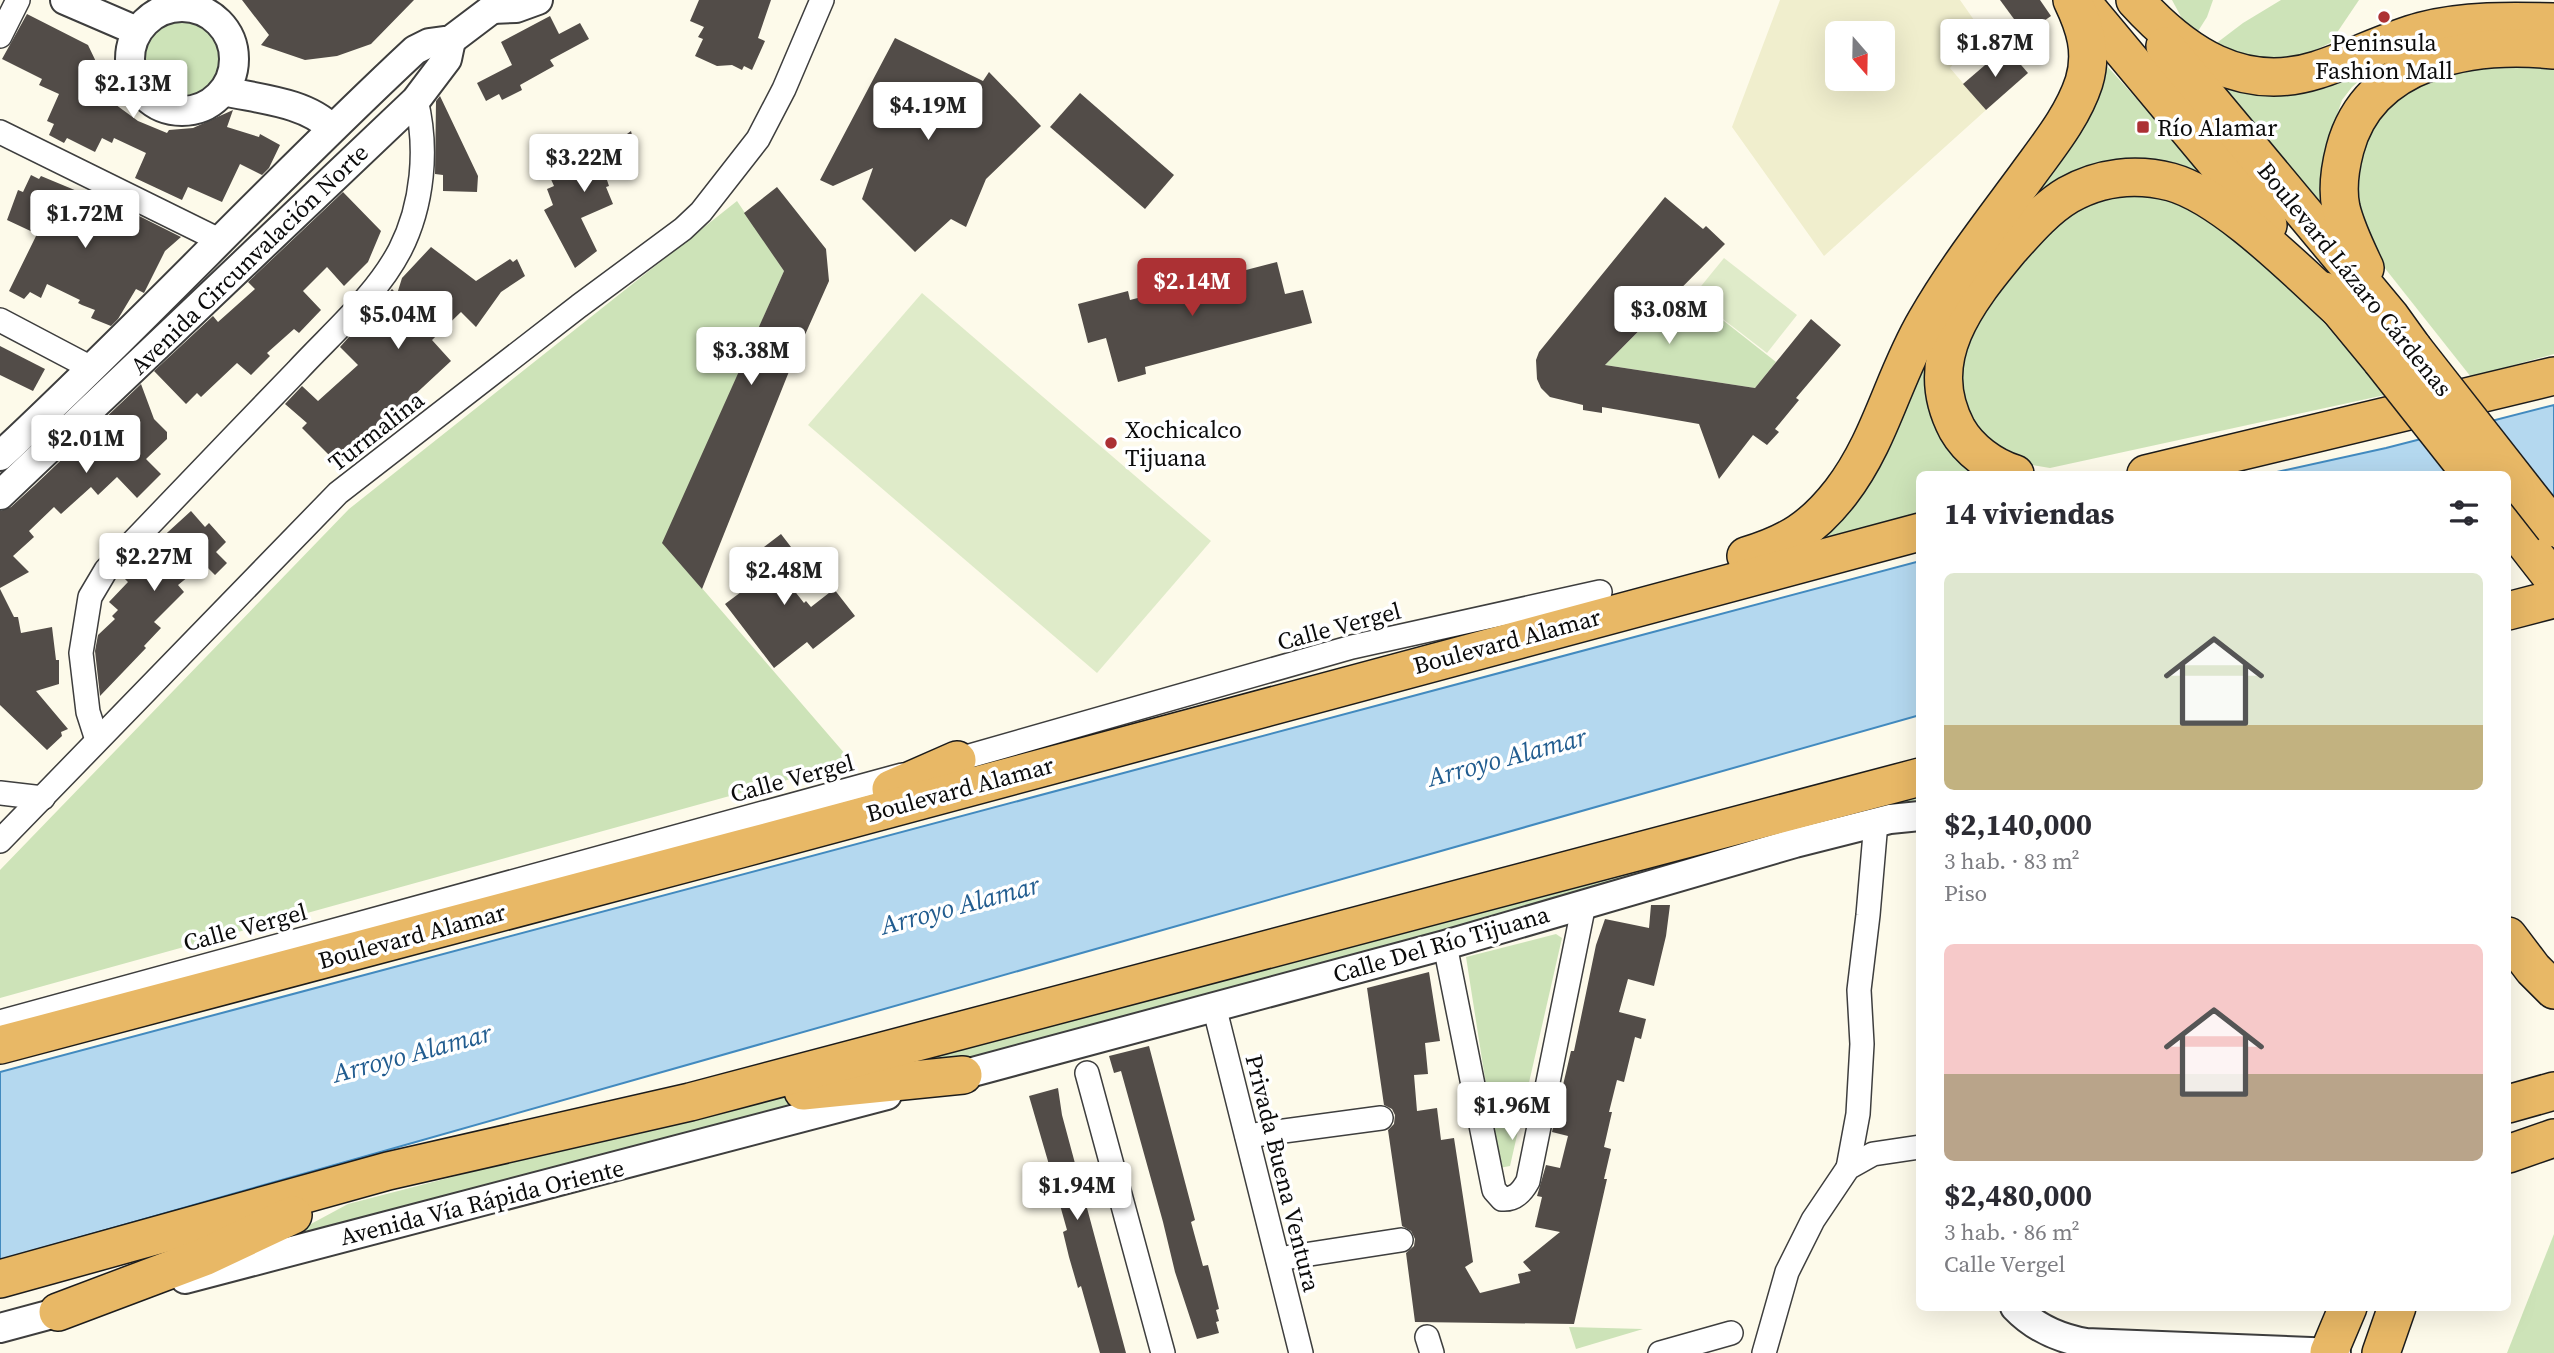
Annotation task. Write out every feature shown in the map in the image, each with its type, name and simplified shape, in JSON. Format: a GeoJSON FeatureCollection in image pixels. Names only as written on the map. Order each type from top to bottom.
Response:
{"type":"FeatureCollection","features":[{"type":"Feature","properties":{"kind":"highway"},"geometry":{"type":"LineString","coordinates":[[1600,592],[1777,547],[1804,530],[1841,492],[1870,448],[1925,322],[2075,103],[2085,78],[2089,53],[2081,19],[2072,0]]}},
{"type":"Feature","properties":{"kind":"highway","name":"Boulevard Lázaro Cárdenas"},"geometry":{"type":"LineString","coordinates":[[2081,0],[2340,310],[2397,354],[2503,471]]}},
{"type":"Feature","properties":{"kind":"highway","name":"Boulevard Lázaro Cárdenas"},"geometry":{"type":"LineString","coordinates":[[2127,0],[2390,316],[2397,354],[2469,471]]}},
{"type":"Feature","properties":{"kind":"highway"},"geometry":{"type":"LineString","coordinates":[[2134,0],[2201,58],[2238,74],[2253,76],[2313,72],[2422,31],[2465,23],[2554,22]]}},
{"type":"Feature","properties":{"kind":"highway"},"geometry":{"type":"LineString","coordinates":[[2390,316],[2351,240],[2341,208],[2342,160],[2358,117],[2374,96],[2394,78],[2430,60],[2477,51],[2554,50]]}},
{"type":"Feature","properties":{"kind":"highway"},"geometry":{"type":"LineString","coordinates":[[2005,471],[1975,451],[1961,437],[1950,416],[1943,372],[1945,353],[1961,314],[1998,264],[2029,228],[2068,195],[2113,178],[2134,176],[2173,183],[2191,190],[2231,215],[2340,310]]}},
{"type":"Feature","properties":{"kind":"highway"},"geometry":{"type":"LineString","coordinates":[[2152,471],[2554,376]]}},
{"type":"Feature","properties":{"kind":"highway","name":"Boulevard Lázaro Cárdenas"},"geometry":{"type":"LineString","coordinates":[[2511,480],[2554,528]]}},
{"type":"Feature","properties":{"kind":"highway"},"geometry":{"type":"LineString","coordinates":[[2511,525],[2554,580]]}},
{"type":"Feature","properties":{"kind":"highway","name":"Boulevard Alamar"},"geometry":{"type":"LineString","coordinates":[[0,1045],[1916,533]]}},
{"type":"Feature","properties":{"kind":"highway"},"geometry":{"type":"LineString","coordinates":[[1600,592],[1819,558]]}},
{"type":"Feature","properties":{"kind":"highway"},"geometry":{"type":"LineString","coordinates":[[2511,610],[2554,599]]}},
{"type":"Feature","properties":{"kind":"highway"},"geometry":{"type":"LineString","coordinates":[[740,849],[853,806],[957,760]]}},
{"type":"Feature","properties":{"kind":"highway"},"geometry":{"type":"LineString","coordinates":[[0,1279],[388,1171],[690,1102],[1916,778]]}},
{"type":"Feature","properties":{"kind":"highway"},"geometry":{"type":"LineString","coordinates":[[2511,940],[2533,969],[2554,990]]}},
{"type":"Feature","properties":{"kind":"highway"},"geometry":{"type":"LineString","coordinates":[[690,1102],[963,1075]]}},
{"type":"Feature","properties":{"kind":"highway"},"geometry":{"type":"LineString","coordinates":[[2511,1103],[2554,1091]]}},
{"type":"Feature","properties":{"kind":"highway"},"geometry":{"type":"LineString","coordinates":[[2511,1153],[2554,1138]]}},
{"type":"Feature","properties":{"kind":"highway"},"geometry":{"type":"LineString","coordinates":[[58,1312],[204,1256],[388,1171]]}},
{"type":"Feature","properties":{"kind":"highway"},"geometry":{"type":"LineString","coordinates":[[2329,1352],[2346,1311]]}},
{"type":"Feature","properties":{"kind":"highway"},"geometry":{"type":"LineString","coordinates":[[2381,1353],[2396,1311]]}},
{"type":"Feature","properties":{"kind":"street"},"geometry":{"type":"LineString","coordinates":[[0,36],[18,0]]}},
{"type":"Feature","properties":{"kind":"street"},"geometry":{"type":"LineString","coordinates":[[65,0],[137,32]]}},
{"type":"Feature","properties":{"kind":"street"},"geometry":{"type":"LineString","coordinates":[[485,5],[516,8],[538,0]]}},
{"type":"Feature","properties":{"kind":"street","name":"Turmalina"},"geometry":{"type":"LineString","coordinates":[[0,841],[338,493],[683,229],[701,212],[758,139],[822,0]]}},
{"type":"Feature","properties":{"kind":"street","name":"Avenida Circunvalación Norte"},"geometry":{"type":"LineString","coordinates":[[0,495],[416,100],[447,59],[451,40],[485,5]]}},
{"type":"Feature","properties":{"kind":"street"},"geometry":{"type":"LineString","coordinates":[[169,8],[199,9],[218,20],[229,35],[234,48],[234,67],[224,91],[211,103],[190,111],[172,111],[156,105],[142,94],[132,78],[130,49],[137,32],[152,16],[169,8]]}},
{"type":"Feature","properties":{"kind":"street","name":"Avenida Circunvalación Norte"},"geometry":{"type":"LineString","coordinates":[[0,456],[93,369],[331,128],[415,50],[429,43],[451,40]]}},
{"type":"Feature","properties":{"kind":"street"},"geometry":{"type":"LineString","coordinates":[[224,91],[289,106],[323,120],[331,128]]}},
{"type":"Feature","properties":{"kind":"street"},"geometry":{"type":"LineString","coordinates":[[97,740],[88,712],[81,653],[90,597],[106,570],[348,317],[389,268],[408,233],[417,203],[422,134],[416,100]]}},
{"type":"Feature","properties":{"kind":"street"},"geometry":{"type":"LineString","coordinates":[[0,132],[221,241]]}},
{"type":"Feature","properties":{"kind":"street"},"geometry":{"type":"LineString","coordinates":[[0,320],[93,369]]}},
{"type":"Feature","properties":{"kind":"street","name":"Calle Vergel"},"geometry":{"type":"LineString","coordinates":[[0,1022],[957,760],[1352,648],[1600,592]]}},
{"type":"Feature","properties":{"kind":"street"},"geometry":{"type":"LineString","coordinates":[[0,793],[43,798]]}},
{"type":"Feature","properties":{"kind":"street","name":"Calle Del Río Tijuana"},"geometry":{"type":"LineString","coordinates":[[963,1075],[1084,1062],[1214,1006],[1445,945],[1876,822],[1916,817]]}},
{"type":"Feature","properties":{"kind":"street"},"geometry":{"type":"LineString","coordinates":[[1764,1353],[1787,1272],[1813,1220],[1848,1168],[1859,1106],[1859,990],[1870,905],[1876,822]]}},
{"type":"Feature","properties":{"kind":"street"},"geometry":{"type":"LineString","coordinates":[[1445,945],[1494,1190],[1502,1199],[1509,1199],[1523,1191],[1528,1181],[1584,904]]}},
{"type":"Feature","properties":{"kind":"street","name":"Privada Buena Ventura"},"geometry":{"type":"LineString","coordinates":[[1214,1006],[1301,1353]]}},
{"type":"Feature","properties":{"kind":"street"},"geometry":{"type":"LineString","coordinates":[[1084,1062],[1164,1353]]}},
{"type":"Feature","properties":{"kind":"street","name":"Avenida Vía Rápida Oriente"},"geometry":{"type":"LineString","coordinates":[[0,1328],[963,1075]]}},
{"type":"Feature","properties":{"kind":"street"},"geometry":{"type":"LineString","coordinates":[[1247,1136],[1381,1118]]}},
{"type":"Feature","properties":{"kind":"street"},"geometry":{"type":"LineString","coordinates":[[1848,1168],[1873,1154],[1916,1148]]}},
{"type":"Feature","properties":{"kind":"street"},"geometry":{"type":"LineString","coordinates":[[1278,1259],[1401,1240]]}},
{"type":"Feature","properties":{"kind":"street"},"geometry":{"type":"LineString","coordinates":[[2019,1311],[2025,1318],[2053,1334],[2086,1343],[2336,1353]]}},
{"type":"Feature","properties":{"kind":"street"},"geometry":{"type":"LineString","coordinates":[[1660,1353],[1731,1333]]}},
{"type":"Feature","properties":{"kind":"shaded area"},"geometry":{"type":"Polygon","coordinates":[[[1780,0],[1960,0],[1981,30],[1950,68],[1986,110],[1824,256],[1732,127],[1780,0]]]}},
{"type":"Feature","properties":{"kind":"green space"},"geometry":{"type":"Polygon","coordinates":[[[2172,0],[2213,0],[2207,17],[2193,39],[2172,0]]]}},
{"type":"Feature","properties":{"kind":"green space"},"geometry":{"type":"Polygon","coordinates":[[[2281,0],[2359,0],[2330,43],[2307,54],[2287,59],[2248,60],[2214,45],[2243,23],[2281,0]]]}},
{"type":"Feature","properties":{"kind":"green space"},"geometry":{"type":"Polygon","coordinates":[[[182,19],[198,22],[211,31],[220,44],[223,60],[220,76],[211,89],[198,98],[182,101],[166,98],[153,89],[144,76],[141,60],[144,44],[153,31],[166,22],[182,19]]]}},
{"type":"Feature","properties":{"kind":"green space"},"geometry":{"type":"Polygon","coordinates":[[[2433,41],[2377,66],[2352,87],[2342,100],[2324,154],[2322,184],[2329,223],[2207,77],[2433,41]]]}},
{"type":"Feature","properties":{"kind":"green space"},"geometry":{"type":"Polygon","coordinates":[[[2098,56],[2209,179],[2164,164],[2117,162],[2079,175],[2047,198],[2020,226],[1956,304],[1943,324],[1934,355],[1932,375],[1941,414],[1962,448],[1990,471],[1916,471],[1916,517],[1790,549],[1833,518],[1854,494],[1879,450],[1927,334],[1963,277],[2074,120],[2095,73],[2098,56]]]}},
{"type":"Feature","properties":{"kind":"green space"},"geometry":{"type":"Polygon","coordinates":[[[2554,56],[2554,354],[2471,377],[2380,262],[2357,216],[2355,146],[2403,80],[2554,56]]]}},
{"type":"Feature","properties":{"kind":"green space"},"geometry":{"type":"Polygon","coordinates":[[[2101,190],[2188,197],[2303,298],[2385,395],[2050,468],[2021,463],[1991,448],[1960,409],[1956,343],[2049,219],[2101,190]]]}},
{"type":"Feature","properties":{"kind":"green space"},"geometry":{"type":"Polygon","coordinates":[[[737,201],[784,271],[663,543],[852,762],[0,998],[0,870],[349,509],[737,201]]]}},
{"type":"Feature","properties":{"kind":"green space"},"geometry":{"type":"Polygon","coordinates":[[[1724,258],[1797,315],[1767,353],[1693,296],[1724,258]]]}},
{"type":"Feature","properties":{"kind":"green space"},"geometry":{"type":"Polygon","coordinates":[[[1682,288],[1776,362],[1755,388],[1605,365],[1682,288]]]}},
{"type":"Feature","properties":{"kind":"green space"},"geometry":{"type":"Polygon","coordinates":[[[922,293],[1211,541],[1097,673],[808,425],[922,293]]]}},
{"type":"Feature","properties":{"kind":"green space"},"geometry":{"type":"Polygon","coordinates":[[[1916,787],[1916,807],[1853,816],[955,1065],[875,1070],[1916,787]]]}},
{"type":"Feature","properties":{"kind":"green space"},"geometry":{"type":"Polygon","coordinates":[[[1556,934],[1562,938],[1510,1166],[1499,1168],[1466,957],[1556,934]]]}},
{"type":"Feature","properties":{"kind":"green space"},"geometry":{"type":"Polygon","coordinates":[[[831,1095],[283,1239],[348,1204],[756,1098],[831,1095]]]}},
{"type":"Feature","properties":{"kind":"green space"},"geometry":{"type":"Polygon","coordinates":[[[2554,1234],[2554,1353],[2507,1353],[2554,1234]]]}},
{"type":"Feature","properties":{"kind":"green space"},"geometry":{"type":"Polygon","coordinates":[[[1569,1327],[1643,1329],[1576,1349],[1569,1327]]]}},
{"type":"Feature","properties":{"kind":"water"},"geometry":{"type":"Polygon","coordinates":[[[2554,405],[2554,536],[2511,548],[2511,471],[2282,471],[2386,448],[2554,405]]]}},
{"type":"Feature","properties":{"kind":"water","name":"Arroyo Alamar"},"geometry":{"type":"Polygon","coordinates":[[[1916,562],[1916,716],[0,1260],[0,1072],[1916,562]]]}},
{"type":"Feature","properties":{"kind":"building"},"geometry":{"type":"Polygon","coordinates":[[[242,0],[414,0],[371,44],[337,56],[305,60],[261,45],[269,35],[242,0]]]}},
{"type":"Feature","properties":{"kind":"building"},"geometry":{"type":"Polygon","coordinates":[[[699,0],[771,0],[758,38],[765,41],[752,70],[744,66],[742,70],[732,65],[717,66],[695,56],[703,39],[698,37],[704,27],[690,21],[699,0]]]}},
{"type":"Feature","properties":{"kind":"building"},"geometry":{"type":"Polygon","coordinates":[[[2000,0],[2040,0],[2051,16],[2025,34],[2000,0]]]}},
{"type":"Feature","properties":{"kind":"building"},"geometry":{"type":"Polygon","coordinates":[[[27,14],[88,45],[111,93],[108,99],[138,121],[167,133],[169,130],[193,128],[233,110],[227,127],[259,137],[260,134],[280,145],[269,168],[262,175],[240,164],[222,202],[188,187],[182,200],[135,178],[146,153],[114,138],[112,143],[102,138],[95,152],[67,138],[64,143],[49,135],[54,124],[47,121],[59,94],[39,85],[42,79],[2,59],[27,14]]]}},
{"type":"Feature","properties":{"kind":"building"},"geometry":{"type":"Polygon","coordinates":[[[550,16],[559,34],[580,23],[589,39],[550,60],[554,66],[520,85],[522,90],[502,100],[499,94],[486,101],[477,83],[512,65],[501,42],[550,16]]]}},
{"type":"Feature","properties":{"kind":"building"},"geometry":{"type":"Polygon","coordinates":[[[895,38],[983,81],[989,72],[1041,126],[986,179],[966,227],[951,219],[915,252],[862,199],[873,168],[833,186],[820,180],[895,38]]]}},
{"type":"Feature","properties":{"kind":"building"},"geometry":{"type":"Polygon","coordinates":[[[1999,53],[2015,58],[2028,73],[1986,110],[1963,84],[1999,53]]]}},
{"type":"Feature","properties":{"kind":"building"},"geometry":{"type":"Polygon","coordinates":[[[1080,93],[1174,175],[1145,209],[1050,127],[1080,93]]]}},
{"type":"Feature","properties":{"kind":"building"},"geometry":{"type":"Polygon","coordinates":[[[440,96],[478,176],[477,192],[443,191],[443,175],[435,174],[436,101],[440,96]]]}},
{"type":"Feature","properties":{"kind":"building"},"geometry":{"type":"Polygon","coordinates":[[[631,131],[638,159],[607,180],[609,186],[606,187],[613,204],[581,218],[597,251],[575,268],[544,210],[553,205],[547,189],[554,186],[546,168],[569,158],[570,162],[593,151],[596,157],[631,131]]]}},
{"type":"Feature","properties":{"kind":"building"},"geometry":{"type":"Polygon","coordinates":[[[31,175],[39,179],[41,176],[77,191],[72,201],[112,218],[116,211],[120,213],[123,208],[181,237],[165,251],[144,293],[136,289],[111,326],[91,318],[95,310],[78,303],[80,300],[47,284],[41,298],[30,292],[24,299],[9,291],[37,234],[7,220],[18,190],[23,192],[31,175]]]}},
{"type":"Feature","properties":{"kind":"building"},"geometry":{"type":"Polygon","coordinates":[[[777,187],[826,249],[829,281],[792,364],[702,589],[662,543],[784,271],[744,213],[777,187]]]}},
{"type":"Feature","properties":{"kind":"building"},"geometry":{"type":"Polygon","coordinates":[[[343,192],[381,231],[368,262],[344,286],[327,267],[303,291],[321,310],[299,333],[294,329],[267,353],[270,356],[251,375],[237,363],[201,397],[197,393],[186,404],[154,371],[213,316],[218,322],[255,289],[248,282],[343,192]]]}},
{"type":"Feature","properties":{"kind":"building"},"geometry":{"type":"Polygon","coordinates":[[[1665,197],[1703,229],[1706,226],[1725,244],[1605,365],[1755,388],[1811,319],[1841,345],[1796,398],[1799,400],[1775,429],[1779,432],[1767,445],[1753,435],[1719,479],[1699,424],[1602,407],[1602,413],[1583,410],[1583,405],[1550,397],[1537,379],[1536,360],[1539,352],[1665,197]]]}},
{"type":"Feature","properties":{"kind":"building"},"geometry":{"type":"Polygon","coordinates":[[[431,247],[476,281],[510,259],[513,262],[517,259],[525,276],[501,292],[476,327],[461,312],[432,340],[451,361],[339,465],[302,428],[307,423],[285,404],[302,386],[318,401],[358,365],[340,347],[392,289],[397,294],[402,278],[431,247]]]}},
{"type":"Feature","properties":{"kind":"building"},"geometry":{"type":"Polygon","coordinates":[[[1277,262],[1285,294],[1303,290],[1312,323],[1145,367],[1146,374],[1118,382],[1106,338],[1088,343],[1078,304],[1128,291],[1130,300],[1277,262]]]}},
{"type":"Feature","properties":{"kind":"building"},"geometry":{"type":"Polygon","coordinates":[[[0,346],[45,369],[33,391],[0,375],[0,346]]]}},
{"type":"Feature","properties":{"kind":"building"},"geometry":{"type":"Polygon","coordinates":[[[141,384],[154,419],[167,432],[167,439],[146,459],[161,474],[137,498],[117,477],[98,495],[91,487],[61,514],[54,507],[29,531],[34,537],[13,556],[29,572],[0,588],[0,511],[11,507],[141,384]]]}},
{"type":"Feature","properties":{"kind":"building"},"geometry":{"type":"Polygon","coordinates":[[[191,511],[205,527],[209,523],[226,542],[216,552],[227,563],[215,575],[204,564],[178,585],[184,592],[154,622],[161,628],[144,646],[146,648],[100,696],[95,651],[98,635],[115,619],[112,616],[118,610],[109,602],[128,582],[121,575],[155,539],[157,542],[191,511]]]}},
{"type":"Feature","properties":{"kind":"building"},"geometry":{"type":"Polygon","coordinates":[[[781,534],[801,560],[782,575],[804,603],[806,601],[811,607],[834,589],[855,616],[813,649],[807,642],[774,668],[725,604],[757,580],[744,562],[781,534]]]}},
{"type":"Feature","properties":{"kind":"building"},"geometry":{"type":"Polygon","coordinates":[[[0,589],[14,617],[18,617],[21,633],[52,627],[56,660],[59,660],[59,684],[36,691],[68,729],[61,732],[62,736],[47,750],[0,705],[0,589]]]}},
{"type":"Feature","properties":{"kind":"building"},"geometry":{"type":"Polygon","coordinates":[[[1651,905],[1670,905],[1666,936],[1654,986],[1628,979],[1619,1012],[1646,1019],[1641,1039],[1635,1037],[1624,1082],[1617,1080],[1609,1112],[1612,1112],[1604,1147],[1611,1149],[1604,1179],[1607,1179],[1574,1324],[1415,1322],[1406,1253],[1414,1246],[1415,1239],[1411,1231],[1402,1226],[1388,1130],[1394,1124],[1395,1115],[1392,1109],[1384,1105],[1367,988],[1429,972],[1440,1041],[1425,1043],[1428,1074],[1414,1075],[1417,1111],[1437,1108],[1441,1140],[1454,1138],[1473,1262],[1465,1267],[1480,1293],[1520,1283],[1518,1274],[1531,1271],[1523,1262],[1560,1232],[1535,1227],[1542,1197],[1537,1196],[1546,1165],[1560,1168],[1568,1136],[1552,1132],[1571,1051],[1574,1051],[1596,945],[1605,919],[1649,928],[1651,905]]]}},
{"type":"Feature","properties":{"kind":"building"},"geometry":{"type":"Polygon","coordinates":[[[1149,1046],[1195,1220],[1191,1222],[1203,1266],[1208,1265],[1219,1309],[1216,1310],[1219,1321],[1216,1322],[1219,1333],[1197,1339],[1175,1272],[1121,1071],[1114,1073],[1109,1056],[1149,1046]]]}},
{"type":"Feature","properties":{"kind":"building"},"geometry":{"type":"Polygon","coordinates":[[[1058,1088],[1062,1115],[1126,1353],[1100,1353],[1081,1286],[1078,1288],[1069,1257],[1063,1232],[1067,1230],[1058,1198],[1054,1198],[1047,1176],[1052,1175],[1029,1096],[1058,1088]]]}},
{"type":"Feature","properties":{"kind":"place","name":"Peninsula Fashion Mall"},"geometry":{"type":"Point","coordinates":[2384,17]}},
{"type":"Feature","properties":{"kind":"place","name":"Río Alamar"},"geometry":{"type":"Point","coordinates":[2143,127]}},
{"type":"Feature","properties":{"kind":"place","name":"Xochicalco Tijuana"},"geometry":{"type":"Point","coordinates":[1111,443]}}]}
